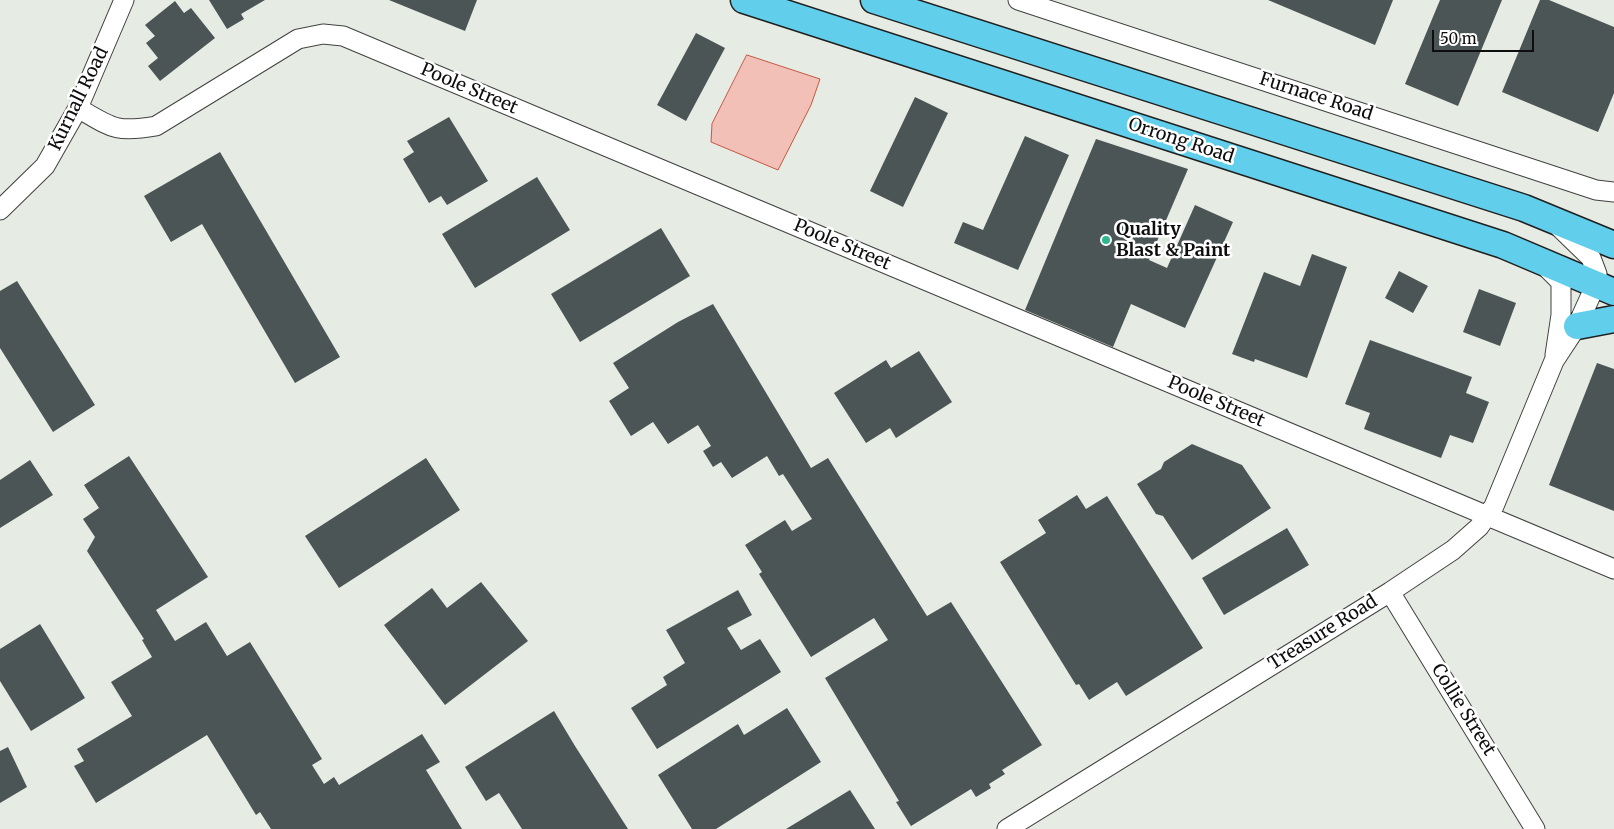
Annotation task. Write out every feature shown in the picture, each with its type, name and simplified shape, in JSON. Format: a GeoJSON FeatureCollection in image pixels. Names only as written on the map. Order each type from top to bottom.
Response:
{"type":"FeatureCollection","features":[{"type":"Feature","properties":{"kind":"highway","name":"Orrong Road"},"geometry":{"type":"LineString","coordinates":[[744,0],[1503,245],[1605,288]]}},
{"type":"Feature","properties":{"kind":"highway"},"geometry":{"type":"LineString","coordinates":[[874,0],[1524,208],[1614,245]]}},
{"type":"Feature","properties":{"kind":"highway"},"geometry":{"type":"LineString","coordinates":[[1577,326],[1614,319]]}},
{"type":"Feature","properties":{"kind":"street","name":"Kurnall Road"},"geometry":{"type":"LineString","coordinates":[[0,210],[45,166],[78,108],[124,0]]}},
{"type":"Feature","properties":{"kind":"street","name":"Furnace Road"},"geometry":{"type":"LineString","coordinates":[[1018,0],[1587,186],[1607,192],[1614,192]]}},
{"type":"Feature","properties":{"kind":"street","name":"Poole Street"},"geometry":{"type":"LineString","coordinates":[[78,108],[113,128],[133,130],[156,126],[298,39],[323,34],[343,36],[1614,569]]}},
{"type":"Feature","properties":{"kind":"street"},"geometry":{"type":"LineString","coordinates":[[1549,218],[1591,258],[1605,288]]}},
{"type":"Feature","properties":{"kind":"street","name":"Treasure Road"},"geometry":{"type":"LineString","coordinates":[[1538,260],[1561,282],[1561,315],[1554,361]]}},
{"type":"Feature","properties":{"kind":"street","name":"Treasure Road"},"geometry":{"type":"LineString","coordinates":[[1007,829],[1390,592],[1453,550],[1488,516],[1554,361],[1605,288]]}},
{"type":"Feature","properties":{"kind":"street","name":"Collie Street"},"geometry":{"type":"LineString","coordinates":[[1390,592],[1535,829]]}},
{"type":"Feature","properties":{"kind":"shaded area"},"geometry":{"type":"Polygon","coordinates":[[[0,0],[1614,0],[1614,829],[0,829],[0,0]]]}},
{"type":"Feature","properties":{"kind":"shaded area"},"geometry":{"type":"Polygon","coordinates":[[[747,55],[820,79],[811,105],[778,170],[711,142],[712,124],[747,55]]]}},
{"type":"Feature","properties":{"kind":"building"},"geometry":{"type":"Polygon","coordinates":[[[209,0],[265,0],[241,14],[244,19],[227,29],[209,0]]]}},
{"type":"Feature","properties":{"kind":"building"},"geometry":{"type":"Polygon","coordinates":[[[389,0],[477,0],[465,31],[389,0]]]}},
{"type":"Feature","properties":{"kind":"building"},"geometry":{"type":"Polygon","coordinates":[[[1268,0],[1393,0],[1375,45],[1268,0]]]}},
{"type":"Feature","properties":{"kind":"building"},"geometry":{"type":"Polygon","coordinates":[[[1440,0],[1502,0],[1458,106],[1405,84],[1440,0]]]}},
{"type":"Feature","properties":{"kind":"building"},"geometry":{"type":"Polygon","coordinates":[[[1540,0],[1549,0],[1614,27],[1614,93],[1598,132],[1502,92],[1540,0]]]}},
{"type":"Feature","properties":{"kind":"building"},"geometry":{"type":"Polygon","coordinates":[[[175,1],[184,13],[191,8],[215,38],[160,81],[148,66],[158,58],[146,43],[155,36],[145,25],[175,1]]]}},
{"type":"Feature","properties":{"kind":"building"},"geometry":{"type":"Polygon","coordinates":[[[696,33],[725,48],[686,121],[657,105],[696,33]]]}},
{"type":"Feature","properties":{"kind":"building"},"geometry":{"type":"Polygon","coordinates":[[[915,97],[948,113],[903,207],[870,191],[915,97]]]}},
{"type":"Feature","properties":{"kind":"building"},"geometry":{"type":"Polygon","coordinates":[[[449,117],[488,181],[447,205],[441,196],[429,203],[403,159],[414,152],[407,141],[449,117]]]}},
{"type":"Feature","properties":{"kind":"building"},"geometry":{"type":"Polygon","coordinates":[[[1025,136],[1069,155],[1018,270],[954,243],[963,222],[983,230],[1025,136]]]}},
{"type":"Feature","properties":{"kind":"building","name":"Quality Blast & Paint"},"geometry":{"type":"Polygon","coordinates":[[[1096,139],[1188,169],[1149,260],[1167,268],[1195,205],[1233,222],[1185,328],[1131,304],[1113,347],[1025,310],[1096,139]]]}},
{"type":"Feature","properties":{"kind":"building"},"geometry":{"type":"Polygon","coordinates":[[[220,152],[340,357],[295,383],[202,224],[171,242],[144,196],[220,152]]]}},
{"type":"Feature","properties":{"kind":"building"},"geometry":{"type":"Polygon","coordinates":[[[537,177],[570,230],[475,288],[442,234],[537,177]]]}},
{"type":"Feature","properties":{"kind":"building"},"geometry":{"type":"Polygon","coordinates":[[[661,228],[690,276],[580,342],[551,294],[661,228]]]}},
{"type":"Feature","properties":{"kind":"building"},"geometry":{"type":"Polygon","coordinates":[[[1312,254],[1347,267],[1307,378],[1255,359],[1254,362],[1232,354],[1264,272],[1300,286],[1312,254]]]}},
{"type":"Feature","properties":{"kind":"building"},"geometry":{"type":"Polygon","coordinates":[[[1399,271],[1428,286],[1413,313],[1385,298],[1399,271]]]}},
{"type":"Feature","properties":{"kind":"building"},"geometry":{"type":"Polygon","coordinates":[[[17,281],[95,405],[53,432],[0,348],[0,291],[17,281]]]}},
{"type":"Feature","properties":{"kind":"building"},"geometry":{"type":"Polygon","coordinates":[[[1479,289],[1516,303],[1500,346],[1463,332],[1479,289]]]}},
{"type":"Feature","properties":{"kind":"building"},"geometry":{"type":"Polygon","coordinates":[[[713,304],[811,468],[828,458],[927,616],[951,602],[1042,745],[1002,770],[1005,774],[989,784],[991,788],[976,797],[971,789],[911,826],[896,802],[899,801],[825,678],[888,640],[874,618],[811,657],[759,574],[762,572],[745,545],[785,520],[792,531],[812,519],[783,474],[779,476],[767,456],[732,478],[721,462],[713,467],[703,451],[711,446],[698,425],[668,444],[653,422],[631,436],[609,401],[629,388],[613,363],[678,322],[713,304]]]}},
{"type":"Feature","properties":{"kind":"building"},"geometry":{"type":"Polygon","coordinates":[[[1370,340],[1472,377],[1466,393],[1489,402],[1473,443],[1450,435],[1441,458],[1364,429],[1370,413],[1345,404],[1370,340]]]}},
{"type":"Feature","properties":{"kind":"building"},"geometry":{"type":"Polygon","coordinates":[[[919,351],[952,402],[896,438],[890,428],[866,443],[834,393],[886,360],[891,368],[919,351]]]}},
{"type":"Feature","properties":{"kind":"building"},"geometry":{"type":"Polygon","coordinates":[[[1597,363],[1614,369],[1614,511],[1549,485],[1597,363]]]}},
{"type":"Feature","properties":{"kind":"building"},"geometry":{"type":"Polygon","coordinates":[[[1192,444],[1242,465],[1271,508],[1192,560],[1163,516],[1156,514],[1137,484],[1161,469],[1164,462],[1192,444]]]}},
{"type":"Feature","properties":{"kind":"building"},"geometry":{"type":"Polygon","coordinates":[[[129,456],[208,577],[156,610],[175,641],[206,622],[227,656],[250,642],[322,759],[312,765],[324,784],[334,777],[339,785],[422,734],[440,762],[426,770],[462,829],[271,829],[260,812],[256,815],[207,735],[96,803],[74,766],[84,761],[77,749],[132,716],[111,682],[152,657],[142,640],[144,639],[87,551],[95,537],[83,519],[99,508],[84,485],[129,456]]]}},
{"type":"Feature","properties":{"kind":"building"},"geometry":{"type":"Polygon","coordinates":[[[426,458],[460,510],[339,588],[305,536],[426,458]]]}},
{"type":"Feature","properties":{"kind":"building"},"geometry":{"type":"Polygon","coordinates":[[[30,460],[53,495],[0,528],[0,480],[30,460]]]}},
{"type":"Feature","properties":{"kind":"building"},"geometry":{"type":"Polygon","coordinates":[[[1077,495],[1086,509],[1107,496],[1203,648],[1126,696],[1117,682],[1089,700],[1079,684],[1076,685],[1000,562],[1046,533],[1038,520],[1077,495]]]}},
{"type":"Feature","properties":{"kind":"building"},"geometry":{"type":"Polygon","coordinates":[[[1287,528],[1309,565],[1224,615],[1202,578],[1287,528]]]}},
{"type":"Feature","properties":{"kind":"building"},"geometry":{"type":"Polygon","coordinates":[[[481,582],[528,641],[445,705],[384,625],[432,588],[447,608],[481,582]]]}},
{"type":"Feature","properties":{"kind":"building"},"geometry":{"type":"Polygon","coordinates":[[[738,590],[752,615],[727,628],[741,650],[760,639],[781,672],[657,749],[631,708],[667,685],[663,677],[685,663],[666,630],[738,590]]]}},
{"type":"Feature","properties":{"kind":"building"},"geometry":{"type":"Polygon","coordinates":[[[40,624],[85,698],[31,731],[0,681],[0,649],[40,624]]]}},
{"type":"Feature","properties":{"kind":"building"},"geometry":{"type":"Polygon","coordinates":[[[787,708],[821,762],[716,829],[692,829],[658,775],[738,724],[744,735],[787,708]]]}},
{"type":"Feature","properties":{"kind":"building"},"geometry":{"type":"Polygon","coordinates":[[[554,711],[628,829],[522,829],[499,793],[486,801],[465,767],[554,711]]]}},
{"type":"Feature","properties":{"kind":"building"},"geometry":{"type":"Polygon","coordinates":[[[8,747],[27,787],[0,803],[0,751],[8,747]]]}},
{"type":"Feature","properties":{"kind":"building"},"geometry":{"type":"Polygon","coordinates":[[[850,790],[875,829],[786,829],[850,790]]]}},
{"type":"Feature","properties":{"kind":"place","name":"Quality Blast & Paint"},"geometry":{"type":"Point","coordinates":[1106,240]}}]}
